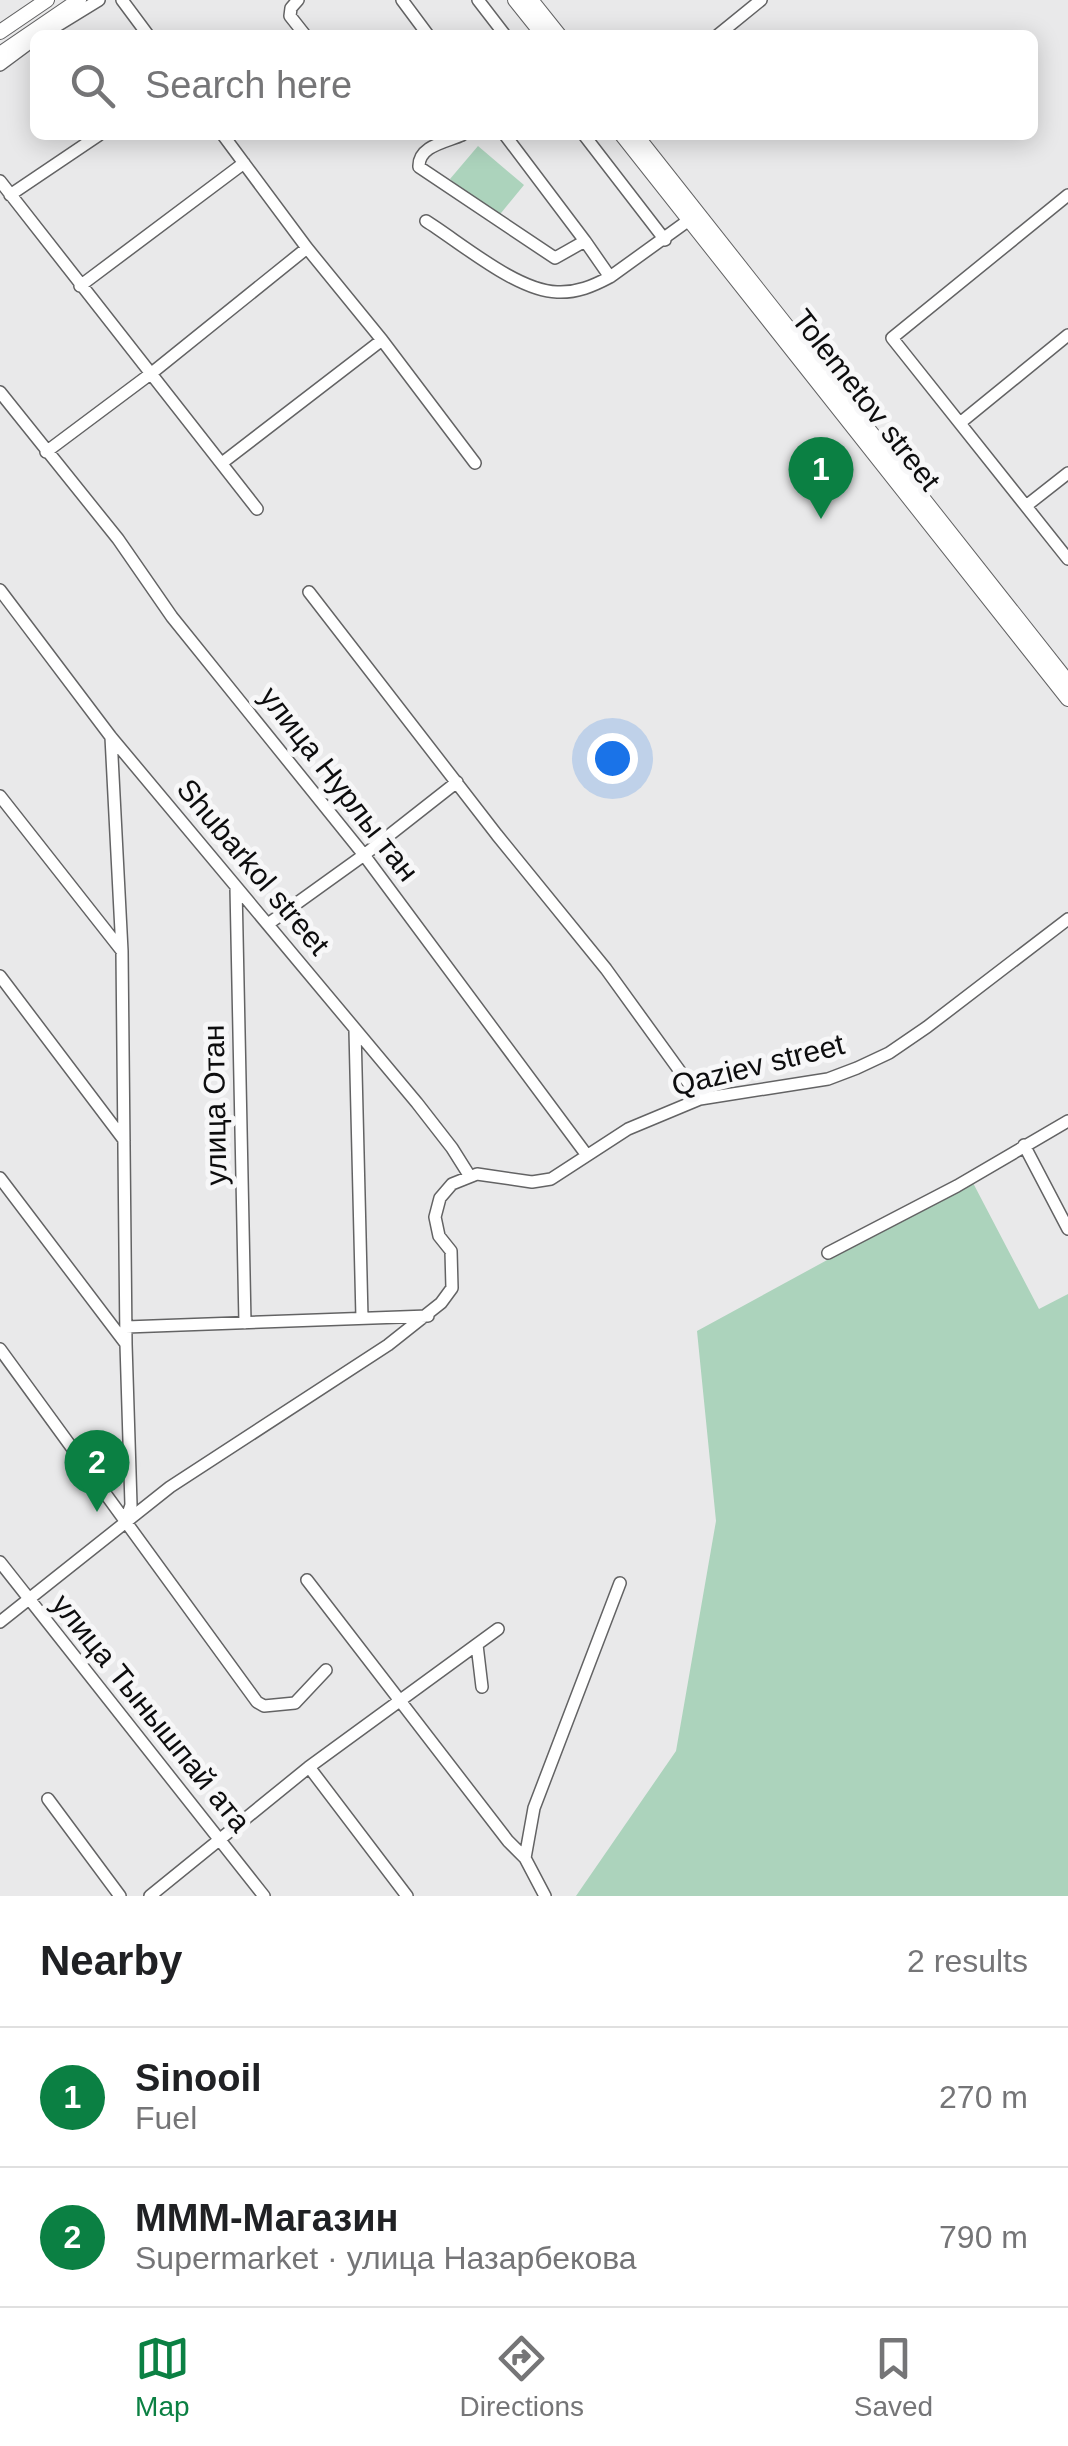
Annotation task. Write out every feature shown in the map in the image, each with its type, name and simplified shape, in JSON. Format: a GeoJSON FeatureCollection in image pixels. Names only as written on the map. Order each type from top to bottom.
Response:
{"type":"FeatureCollection","features":[{"type":"Feature","properties":{"kind":"main road"},"geometry":{"type":"LineString","coordinates":[[0,32],[47,0]]}},
{"type":"Feature","properties":{"kind":"main road"},"geometry":{"type":"LineString","coordinates":[[35,30],[78,0]]}},
{"type":"Feature","properties":{"kind":"main road"},"geometry":{"type":"LineString","coordinates":[[515,0],[538,30]]}},
{"type":"Feature","properties":{"kind":"main road"},"geometry":{"type":"LineString","coordinates":[[531,0],[555,30]]}},
{"type":"Feature","properties":{"kind":"main road"},"geometry":{"type":"LineString","coordinates":[[0,54],[30,33]]}},
{"type":"Feature","properties":{"kind":"main road","name":"Tolemetov street"},"geometry":{"type":"LineString","coordinates":[[627,140],[678,197],[1068,682]]}},
{"type":"Feature","properties":{"kind":"main road","name":"Tolemetov street"},"geometry":{"type":"LineString","coordinates":[[639,140],[689,220],[1068,699]]}},
{"type":"Feature","properties":{"kind":"street"},"geometry":{"type":"LineString","coordinates":[[50,30],[99,0]]}},
{"type":"Feature","properties":{"kind":"street"},"geometry":{"type":"LineString","coordinates":[[122,0],[144,30]]}},
{"type":"Feature","properties":{"kind":"street"},"geometry":{"type":"LineString","coordinates":[[402,0],[424,30]]}},
{"type":"Feature","properties":{"kind":"street"},"geometry":{"type":"LineString","coordinates":[[478,0],[501,30]]}},
{"type":"Feature","properties":{"kind":"street"},"geometry":{"type":"LineString","coordinates":[[724,30],[762,0]]}},
{"type":"Feature","properties":{"kind":"street"},"geometry":{"type":"LineString","coordinates":[[291,3],[290,16],[301,30]]}},
{"type":"Feature","properties":{"kind":"street"},"geometry":{"type":"LineString","coordinates":[[0,65],[30,43]]}},
{"type":"Feature","properties":{"kind":"street"},"geometry":{"type":"LineString","coordinates":[[10,194],[91,140]]}},
{"type":"Feature","properties":{"kind":"street"},"geometry":{"type":"LineString","coordinates":[[226,140],[476,463]]}},
{"type":"Feature","properties":{"kind":"street"},"geometry":{"type":"LineString","coordinates":[[451,140],[423,152],[419,167],[554,258],[586,241]]}},
{"type":"Feature","properties":{"kind":"street"},"geometry":{"type":"LineString","coordinates":[[509,140],[610,277]]}},
{"type":"Feature","properties":{"kind":"street"},"geometry":{"type":"LineString","coordinates":[[588,140],[665,240]]}},
{"type":"Feature","properties":{"kind":"street"},"geometry":{"type":"LineString","coordinates":[[80,286],[244,163]]}},
{"type":"Feature","properties":{"kind":"street"},"geometry":{"type":"LineString","coordinates":[[0,181],[257,509]]}},
{"type":"Feature","properties":{"kind":"street"},"geometry":{"type":"LineString","coordinates":[[1068,195],[892,338],[1068,559]]}},
{"type":"Feature","properties":{"kind":"street"},"geometry":{"type":"LineString","coordinates":[[426,221],[528,286],[556,292],[582,290],[610,277],[689,220]]}},
{"type":"Feature","properties":{"kind":"street"},"geometry":{"type":"LineString","coordinates":[[46,452],[307,248]]}},
{"type":"Feature","properties":{"kind":"street"},"geometry":{"type":"LineString","coordinates":[[960,423],[1068,335]]}},
{"type":"Feature","properties":{"kind":"street"},"geometry":{"type":"LineString","coordinates":[[222,464],[382,340]]}},
{"type":"Feature","properties":{"kind":"street"},"geometry":{"type":"LineString","coordinates":[[0,392],[22,422]]}},
{"type":"Feature","properties":{"kind":"street"},"geometry":{"type":"LineString","coordinates":[[0,405],[22,422]]}},
{"type":"Feature","properties":{"kind":"street","name":"улица Нурлы тан"},"geometry":{"type":"LineString","coordinates":[[22,422],[364,855],[586,1154]]}},
{"type":"Feature","properties":{"kind":"street"},"geometry":{"type":"LineString","coordinates":[[1026,506],[1068,473]]}},
{"type":"Feature","properties":{"kind":"street","name":"Shubarkol street"},"geometry":{"type":"LineString","coordinates":[[0,590],[111,738],[440,1131],[468,1175]]}},
{"type":"Feature","properties":{"kind":"street"},"geometry":{"type":"LineString","coordinates":[[309,592],[606,969],[700,1099]]}},
{"type":"Feature","properties":{"kind":"street"},"geometry":{"type":"LineString","coordinates":[[111,738],[122,951],[126,1344],[132,1505],[124,1522]]}},
{"type":"Feature","properties":{"kind":"street"},"geometry":{"type":"LineString","coordinates":[[268,924],[457,782]]}},
{"type":"Feature","properties":{"kind":"street"},"geometry":{"type":"LineString","coordinates":[[0,796],[122,951]]}},
{"type":"Feature","properties":{"kind":"street","name":"улица Отан"},"geometry":{"type":"LineString","coordinates":[[236,886],[245,1322]]}},
{"type":"Feature","properties":{"kind":"street","name":"Qaziev street"},"geometry":{"type":"LineString","coordinates":[[468,1175],[532,1182],[551,1179],[628,1128],[700,1099],[828,1079],[888,1053],[1068,919]]}},
{"type":"Feature","properties":{"kind":"street"},"geometry":{"type":"LineString","coordinates":[[0,976],[125,1142]]}},
{"type":"Feature","properties":{"kind":"street"},"geometry":{"type":"LineString","coordinates":[[355,1030],[362,1318]]}},
{"type":"Feature","properties":{"kind":"street"},"geometry":{"type":"LineString","coordinates":[[828,1253],[957,1186],[1068,1121]]}},
{"type":"Feature","properties":{"kind":"street"},"geometry":{"type":"LineString","coordinates":[[1024,1145],[1068,1229]]}},
{"type":"Feature","properties":{"kind":"street"},"geometry":{"type":"LineString","coordinates":[[0,1622],[170,1487],[428,1316],[452,1288],[452,1251],[439,1236],[435,1217],[440,1198],[452,1184],[468,1175]]}},
{"type":"Feature","properties":{"kind":"street"},"geometry":{"type":"LineString","coordinates":[[0,1178],[126,1344]]}},
{"type":"Feature","properties":{"kind":"street"},"geometry":{"type":"LineString","coordinates":[[126,1327],[428,1316]]}},
{"type":"Feature","properties":{"kind":"street"},"geometry":{"type":"LineString","coordinates":[[0,1349],[257,1702],[264,1706],[294,1703],[326,1670]]}},
{"type":"Feature","properties":{"kind":"street","name":"улица Тынышпай ата"},"geometry":{"type":"LineString","coordinates":[[0,1562],[264,1896]]}},
{"type":"Feature","properties":{"kind":"street"},"geometry":{"type":"LineString","coordinates":[[307,1580],[525,1858],[545,1896]]}},
{"type":"Feature","properties":{"kind":"street"},"geometry":{"type":"LineString","coordinates":[[525,1858],[534,1808],[620,1582]]}},
{"type":"Feature","properties":{"kind":"street"},"geometry":{"type":"LineString","coordinates":[[150,1896],[309,1767],[498,1630]]}},
{"type":"Feature","properties":{"kind":"street"},"geometry":{"type":"LineString","coordinates":[[477,1645],[482,1687]]}},
{"type":"Feature","properties":{"kind":"street"},"geometry":{"type":"LineString","coordinates":[[309,1767],[407,1896]]}},
{"type":"Feature","properties":{"kind":"street"},"geometry":{"type":"LineString","coordinates":[[48,1799],[120,1896]]}},
{"type":"Feature","properties":{"kind":"green space"},"geometry":{"type":"Polygon","coordinates":[[[478,146],[524,185],[497,218],[450,179],[478,146]]]}},
{"type":"Feature","properties":{"kind":"green space"},"geometry":{"type":"Polygon","coordinates":[[[972,1181],[1039,1309],[1068,1294],[1068,1896],[576,1896],[676,1751],[716,1521],[697,1331],[972,1181]]]}},
{"type":"Feature","properties":{"kind":"place","name":"Sinooil"},"geometry":{"type":"Point","coordinates":[821,519]}},
{"type":"Feature","properties":{"kind":"place","name":"МММ-Магазин"},"geometry":{"type":"Point","coordinates":[97,1512]}}]}
